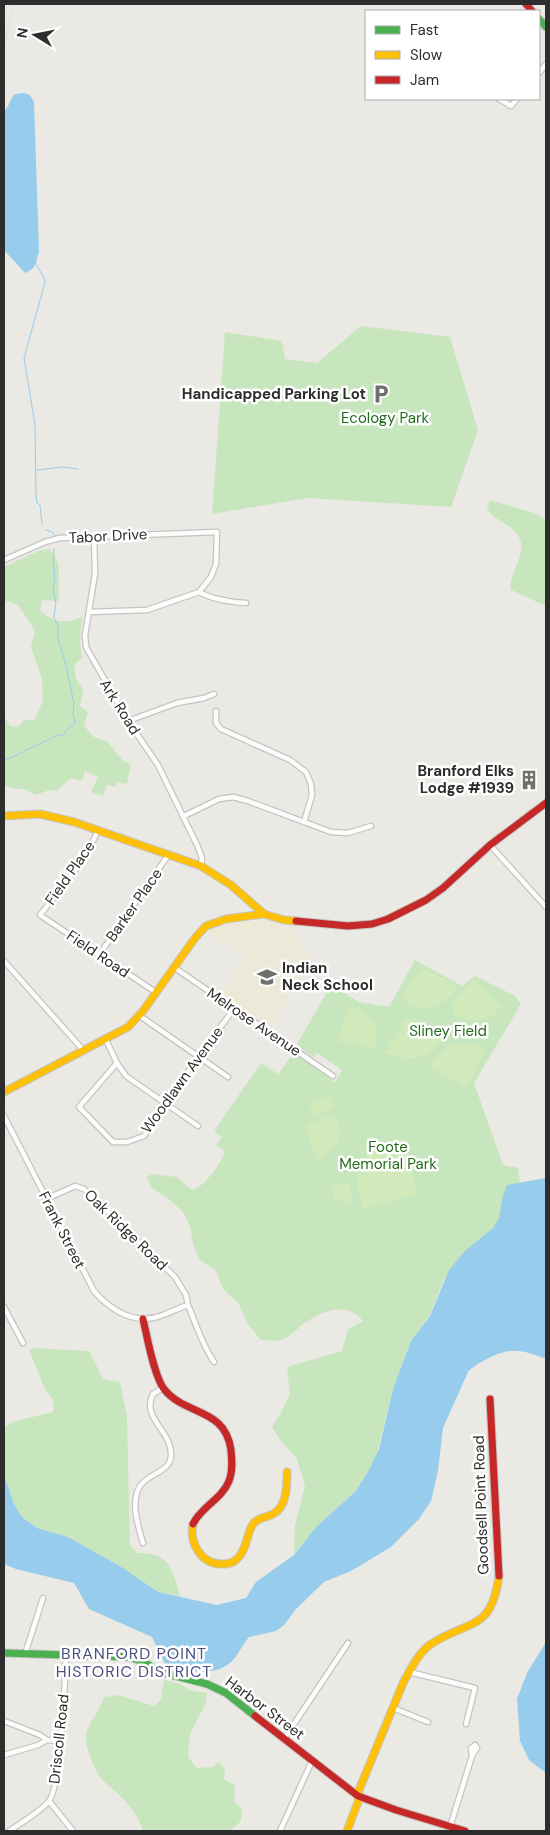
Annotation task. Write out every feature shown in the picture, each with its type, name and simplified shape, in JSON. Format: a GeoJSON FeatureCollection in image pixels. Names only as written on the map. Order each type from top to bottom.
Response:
{"type":"FeatureCollection","features":[{"type":"Feature","properties":{"kind":"street"},"geometry":{"type":"LineString","coordinates":[[501,100],[511,106],[516,100]]}},
{"type":"Feature","properties":{"kind":"street","name":"Tabor Drive"},"geometry":{"type":"LineString","coordinates":[[4,560],[45,542],[60,538],[217,532],[216,564],[211,577],[199,592]]}},
{"type":"Feature","properties":{"kind":"street","name":"Ark Road"},"geometry":{"type":"LineString","coordinates":[[94,537],[95,574],[85,635],[86,647],[128,721],[158,765],[200,852],[201,866]]}},
{"type":"Feature","properties":{"kind":"street"},"geometry":{"type":"LineString","coordinates":[[89,612],[147,610],[199,592],[208,597],[246,603]]}},
{"type":"Feature","properties":{"kind":"street"},"geometry":{"type":"LineString","coordinates":[[128,721],[176,703],[204,698],[214,694]]}},
{"type":"Feature","properties":{"kind":"street"},"geometry":{"type":"LineString","coordinates":[[216,711],[216,723],[221,729],[290,760],[306,772],[311,784],[312,796],[304,822]]}},
{"type":"Feature","properties":{"kind":"street"},"geometry":{"type":"LineString","coordinates":[[184,816],[219,799],[233,797],[324,830],[348,833],[371,826]]}},
{"type":"Feature","properties":{"kind":"street"},"geometry":{"type":"LineString","coordinates":[[4,1092],[128,1027],[140,1016],[195,938],[206,926],[226,919],[264,914],[292,921],[348,926],[381,922],[406,912],[443,888],[490,845],[546,803]]}},
{"type":"Feature","properties":{"kind":"street"},"geometry":{"type":"LineString","coordinates":[[4,816],[49,815],[201,866],[231,885],[264,914]]}},
{"type":"Feature","properties":{"kind":"street","name":"Field Place"},"geometry":{"type":"LineString","coordinates":[[40,915],[76,868],[98,830]]}},
{"type":"Feature","properties":{"kind":"street"},"geometry":{"type":"LineString","coordinates":[[490,845],[546,907]]}},
{"type":"Feature","properties":{"kind":"street","name":"Barker Place"},"geometry":{"type":"LineString","coordinates":[[99,955],[169,854]]}},
{"type":"Feature","properties":{"kind":"street","name":"Field Road"},"geometry":{"type":"LineString","coordinates":[[40,915],[157,993]]}},
{"type":"Feature","properties":{"kind":"street"},"geometry":{"type":"LineString","coordinates":[[4,961],[84,1051]]}},
{"type":"Feature","properties":{"kind":"street","name":"Melrose Avenue"},"geometry":{"type":"LineString","coordinates":[[175,968],[334,1076]]}},
{"type":"Feature","properties":{"kind":"street","name":"Woodlawn Avenue"},"geometry":{"type":"LineString","coordinates":[[116,1063],[79,1107],[113,1142],[127,1142],[144,1136],[198,1057],[234,1009]]}},
{"type":"Feature","properties":{"kind":"street"},"geometry":{"type":"LineString","coordinates":[[140,1016],[228,1077]]}},
{"type":"Feature","properties":{"kind":"street"},"geometry":{"type":"LineString","coordinates":[[106,1040],[116,1063],[126,1076],[198,1126]]}},
{"type":"Feature","properties":{"kind":"street","name":"Frank Street"},"geometry":{"type":"LineString","coordinates":[[4,1116],[94,1291],[109,1306],[133,1318],[143,1319]]}},
{"type":"Feature","properties":{"kind":"street","name":"Oak Ridge Road"},"geometry":{"type":"LineString","coordinates":[[46,1199],[75,1186],[84,1189],[174,1277],[186,1296],[203,1345],[214,1362]]}},
{"type":"Feature","properties":{"kind":"street"},"geometry":{"type":"LineString","coordinates":[[188,1305],[176,1308],[163,1315],[143,1319],[163,1388],[189,1408],[223,1426],[227,1433],[232,1470],[228,1485],[209,1507],[197,1515],[193,1526],[192,1532],[202,1558],[208,1562],[228,1564],[238,1558],[243,1552],[252,1526],[257,1519],[276,1513],[280,1506],[286,1492],[287,1472]]}},
{"type":"Feature","properties":{"kind":"street"},"geometry":{"type":"LineString","coordinates":[[4,1306],[22,1343]]}},
{"type":"Feature","properties":{"kind":"street"},"geometry":{"type":"LineString","coordinates":[[143,1543],[136,1514],[136,1493],[142,1482],[166,1467],[171,1458],[168,1442],[151,1415],[149,1408],[153,1394],[163,1388]]}},
{"type":"Feature","properties":{"kind":"street","name":"Goodsell Point Road"},"geometry":{"type":"LineString","coordinates":[[347,1831],[359,1790],[408,1672],[430,1645],[483,1619],[488,1614],[496,1596],[498,1576],[490,1399]]}},
{"type":"Feature","properties":{"kind":"street"},"geometry":{"type":"LineString","coordinates":[[25,1654],[43,1598]]}},
{"type":"Feature","properties":{"kind":"street"},"geometry":{"type":"LineString","coordinates":[[284,1738],[348,1643]]}},
{"type":"Feature","properties":{"kind":"street","name":"Harbor Street"},"geometry":{"type":"LineString","coordinates":[[4,1653],[129,1657],[144,1662],[160,1672],[208,1684],[232,1697],[358,1796],[465,1831]]}},
{"type":"Feature","properties":{"kind":"street","name":"Driscoll Road"},"geometry":{"type":"LineString","coordinates":[[9,1831],[49,1801],[56,1780],[66,1656]]}},
{"type":"Feature","properties":{"kind":"street"},"geometry":{"type":"LineString","coordinates":[[408,1672],[475,1688],[466,1724]]}},
{"type":"Feature","properties":{"kind":"street"},"geometry":{"type":"LineString","coordinates":[[394,1708],[428,1722]]}},
{"type":"Feature","properties":{"kind":"street"},"geometry":{"type":"LineString","coordinates":[[4,1721],[40,1735],[47,1740],[60,1741]]}},
{"type":"Feature","properties":{"kind":"street"},"geometry":{"type":"LineString","coordinates":[[4,1756],[38,1745],[47,1740]]}},
{"type":"Feature","properties":{"kind":"street"},"geometry":{"type":"LineString","coordinates":[[450,1827],[472,1756]]}},
{"type":"Feature","properties":{"kind":"street"},"geometry":{"type":"LineString","coordinates":[[280,1831],[312,1761]]}},
{"type":"Feature","properties":{"kind":"street"},"geometry":{"type":"LineString","coordinates":[[49,1801],[73,1831]]}},
{"type":"Feature","properties":{"kind":"shaded area","name":"Indian Neck School"},"geometry":{"type":"Polygon","coordinates":[[[263,920],[290,924],[311,960],[271,1027],[221,994],[246,958],[205,931],[225,923],[263,920]]]}},
{"type":"Feature","properties":{"kind":"green space","name":"Ecology Park"},"geometry":{"type":"Polygon","coordinates":[[[361,326],[450,337],[478,430],[451,507],[307,498],[212,514],[225,332],[282,341],[285,359],[317,363],[361,326]]]}},
{"type":"Feature","properties":{"kind":"green space"},"geometry":{"type":"Polygon","coordinates":[[[490,500],[534,513],[546,520],[546,606],[511,590],[512,577],[520,557],[521,543],[516,533],[487,508],[490,500]]]}},
{"type":"Feature","properties":{"kind":"green space"},"geometry":{"type":"Polygon","coordinates":[[[49,549],[54,555],[59,568],[58,587],[60,601],[42,600],[40,610],[50,618],[60,621],[71,621],[82,617],[80,641],[82,658],[74,665],[76,679],[83,689],[80,706],[88,712],[84,726],[94,737],[107,741],[123,761],[131,764],[127,784],[117,782],[115,787],[107,785],[103,796],[91,792],[98,777],[85,771],[82,781],[71,778],[56,791],[49,790],[36,795],[24,789],[16,789],[4,785],[4,716],[10,726],[18,727],[24,720],[34,720],[43,701],[42,679],[31,647],[35,631],[18,605],[4,600],[4,567],[38,551],[49,549]]]}},
{"type":"Feature","properties":{"kind":"green space"},"geometry":{"type":"Polygon","coordinates":[[[415,960],[462,986],[475,976],[515,996],[521,1004],[474,1083],[503,1165],[518,1168],[520,1183],[510,1185],[506,1224],[444,1280],[429,1316],[410,1343],[393,1389],[375,1461],[355,1492],[316,1527],[294,1555],[295,1525],[305,1486],[297,1459],[280,1440],[272,1427],[290,1394],[287,1367],[342,1351],[348,1329],[363,1321],[350,1311],[334,1310],[310,1319],[282,1340],[261,1340],[247,1323],[239,1304],[224,1290],[215,1270],[200,1260],[184,1213],[170,1200],[153,1189],[146,1177],[153,1174],[177,1177],[192,1190],[202,1185],[216,1168],[225,1151],[216,1145],[222,1137],[214,1131],[261,1063],[278,1074],[294,1053],[335,1082],[342,1070],[317,1053],[314,1057],[296,1046],[331,985],[359,1002],[389,1007],[415,960]]]}},
{"type":"Feature","properties":{"kind":"green space"},"geometry":{"type":"Polygon","coordinates":[[[422,968],[458,986],[441,1003],[424,1008],[411,1005],[401,998],[422,968]]]}},
{"type":"Feature","properties":{"kind":"green space"},"geometry":{"type":"Polygon","coordinates":[[[474,979],[501,1007],[486,1019],[476,1020],[456,1016],[451,1004],[474,979]]]}},
{"type":"Feature","properties":{"kind":"green space"},"geometry":{"type":"Polygon","coordinates":[[[349,1005],[365,1013],[377,1029],[375,1049],[338,1041],[349,1005]]]}},
{"type":"Feature","properties":{"kind":"green space"},"geometry":{"type":"Polygon","coordinates":[[[407,1018],[442,1041],[428,1053],[416,1058],[385,1053],[407,1018]]]}},
{"type":"Feature","properties":{"kind":"green space"},"geometry":{"type":"Polygon","coordinates":[[[467,1043],[486,1050],[466,1087],[432,1068],[431,1062],[446,1047],[467,1043]]]}},
{"type":"Feature","properties":{"kind":"green space"},"geometry":{"type":"Polygon","coordinates":[[[330,1096],[334,1108],[314,1115],[309,1103],[330,1096]]]}},
{"type":"Feature","properties":{"kind":"green space"},"geometry":{"type":"Polygon","coordinates":[[[334,1115],[340,1131],[336,1145],[318,1163],[305,1125],[334,1115]]]}},
{"type":"Feature","properties":{"kind":"green space","name":"Foote Memorial Park"},"geometry":{"type":"Polygon","coordinates":[[[404,1139],[417,1192],[415,1195],[363,1209],[358,1180],[362,1162],[377,1149],[404,1139]]]}},
{"type":"Feature","properties":{"kind":"green space"},"geometry":{"type":"Polygon","coordinates":[[[340,1184],[350,1185],[352,1202],[349,1204],[345,1201],[334,1200],[333,1189],[340,1184]]]}},
{"type":"Feature","properties":{"kind":"green space"},"geometry":{"type":"Polygon","coordinates":[[[34,1348],[89,1351],[103,1379],[120,1382],[127,1417],[130,1545],[137,1553],[148,1553],[157,1556],[168,1564],[175,1578],[180,1596],[158,1592],[123,1568],[68,1537],[37,1528],[22,1517],[14,1504],[4,1475],[4,1427],[12,1422],[53,1412],[54,1401],[45,1389],[29,1350],[34,1348]]]}},
{"type":"Feature","properties":{"kind":"green space"},"geometry":{"type":"Polygon","coordinates":[[[164,1680],[181,1684],[189,1690],[207,1693],[205,1705],[190,1734],[188,1757],[197,1768],[212,1767],[219,1762],[225,1769],[224,1779],[235,1786],[234,1802],[242,1809],[241,1821],[231,1830],[143,1831],[132,1809],[120,1795],[102,1780],[94,1765],[88,1748],[86,1733],[104,1697],[118,1695],[154,1706],[161,1699],[164,1680]]]}},
{"type":"Feature","properties":{"kind":"water"},"geometry":{"type":"Polygon","coordinates":[[[23,93],[30,95],[34,102],[39,252],[34,267],[25,273],[4,250],[4,111],[15,94],[23,93]]]}},
{"type":"Feature","properties":{"kind":"water"},"geometry":{"type":"Polygon","coordinates":[[[546,1178],[546,1359],[524,1352],[506,1352],[488,1358],[468,1372],[443,1428],[438,1471],[431,1501],[419,1519],[391,1547],[351,1571],[324,1582],[296,1609],[284,1625],[276,1631],[249,1637],[233,1660],[218,1670],[201,1672],[166,1666],[152,1637],[89,1609],[74,1583],[16,1569],[4,1564],[4,1475],[14,1504],[22,1517],[37,1528],[68,1537],[123,1568],[158,1592],[217,1605],[246,1598],[256,1582],[294,1555],[316,1527],[355,1492],[368,1472],[379,1449],[393,1389],[411,1341],[430,1316],[449,1270],[465,1251],[493,1228],[499,1218],[503,1195],[507,1185],[546,1178]]]}},
{"type":"Feature","properties":{"kind":"water"},"geometry":{"type":"Polygon","coordinates":[[[546,1642],[546,1773],[529,1760],[520,1741],[517,1699],[527,1673],[546,1642]]]}},
{"type":"Feature","properties":{"kind":"waterway"},"geometry":{"type":"LineString","coordinates":[[35,262],[45,280],[24,358],[35,425],[36,495],[37,503],[40,505],[42,524]]}},
{"type":"Feature","properties":{"kind":"waterway"},"geometry":{"type":"LineString","coordinates":[[37,470],[63,467],[78,469]]}},
{"type":"Feature","properties":{"kind":"waterway"},"geometry":{"type":"LineString","coordinates":[[46,530],[53,532],[55,536]]}},
{"type":"Feature","properties":{"kind":"waterway"},"geometry":{"type":"LineString","coordinates":[[4,761],[58,735],[64,735],[75,723],[74,704],[66,665],[58,639],[58,626],[54,617],[56,603],[53,590],[55,578],[54,549]]}},
{"type":"Feature","properties":{"kind":"railway"},"geometry":{"type":"LineString","coordinates":[[4,48],[13,4]]}},
{"type":"Feature","properties":{"kind":"traffic: fast"},"geometry":{"type":"LineString","coordinates":[[540,20],[546,27]]}},
{"type":"Feature","properties":{"kind":"traffic: fast"},"geometry":{"type":"LineString","coordinates":[[4,1653],[129,1657],[144,1662],[160,1672],[207,1684],[226,1693],[255,1716]]}},
{"type":"Feature","properties":{"kind":"traffic: slow"},"geometry":{"type":"LineString","coordinates":[[4,816],[40,814],[74,822],[201,866],[231,885],[264,914],[284,920],[296,921]]}},
{"type":"Feature","properties":{"kind":"traffic: slow"},"geometry":{"type":"LineString","coordinates":[[4,1092],[128,1027],[143,1011],[195,938],[206,926],[226,919],[264,914]]}},
{"type":"Feature","properties":{"kind":"traffic: slow"},"geometry":{"type":"LineString","coordinates":[[193,1524],[192,1532],[195,1546],[203,1557],[216,1563],[227,1564],[234,1561],[243,1551],[253,1524],[278,1511],[284,1501],[287,1472]]}},
{"type":"Feature","properties":{"kind":"traffic: slow"},"geometry":{"type":"LineString","coordinates":[[347,1831],[358,1802],[359,1790],[412,1666],[431,1644],[477,1622],[484,1616],[495,1594],[499,1576]]}},
{"type":"Feature","properties":{"kind":"traffic: jam"},"geometry":{"type":"LineString","coordinates":[[526,4],[531,10]]}},
{"type":"Feature","properties":{"kind":"traffic: jam"},"geometry":{"type":"LineString","coordinates":[[296,921],[348,926],[372,924],[388,919],[426,900],[443,888],[490,845],[546,803]]}},
{"type":"Feature","properties":{"kind":"traffic: jam"},"geometry":{"type":"LineString","coordinates":[[143,1319],[154,1366],[164,1389],[182,1404],[213,1419],[221,1426],[227,1436],[231,1450],[231,1473],[226,1487],[193,1524]]}},
{"type":"Feature","properties":{"kind":"traffic: jam"},"geometry":{"type":"LineString","coordinates":[[490,1399],[499,1576]]}},
{"type":"Feature","properties":{"kind":"traffic: jam"},"geometry":{"type":"LineString","coordinates":[[255,1716],[358,1796],[465,1831]]}},
{"type":"Feature","properties":{"kind":"place","name":"Handicapped Parking Lot"},"geometry":{"type":"Point","coordinates":[381,394]}},
{"type":"Feature","properties":{"kind":"place","name":"Branford Elks Lodge #1939"},"geometry":{"type":"Point","coordinates":[529,780]}},
{"type":"Feature","properties":{"kind":"place","name":"Indian Neck School"},"geometry":{"type":"Point","coordinates":[267,977]}},
{"type":"Feature","properties":{"kind":"district","name":"BRANFORD POINT HISTORIC DISTRICT"},"geometry":{"type":"Point","coordinates":[134,1662]}},
{"type":"Feature","properties":{"kind":"park label","name":"Sliney Field"},"geometry":{"type":"Point","coordinates":[448,1031]}}]}
